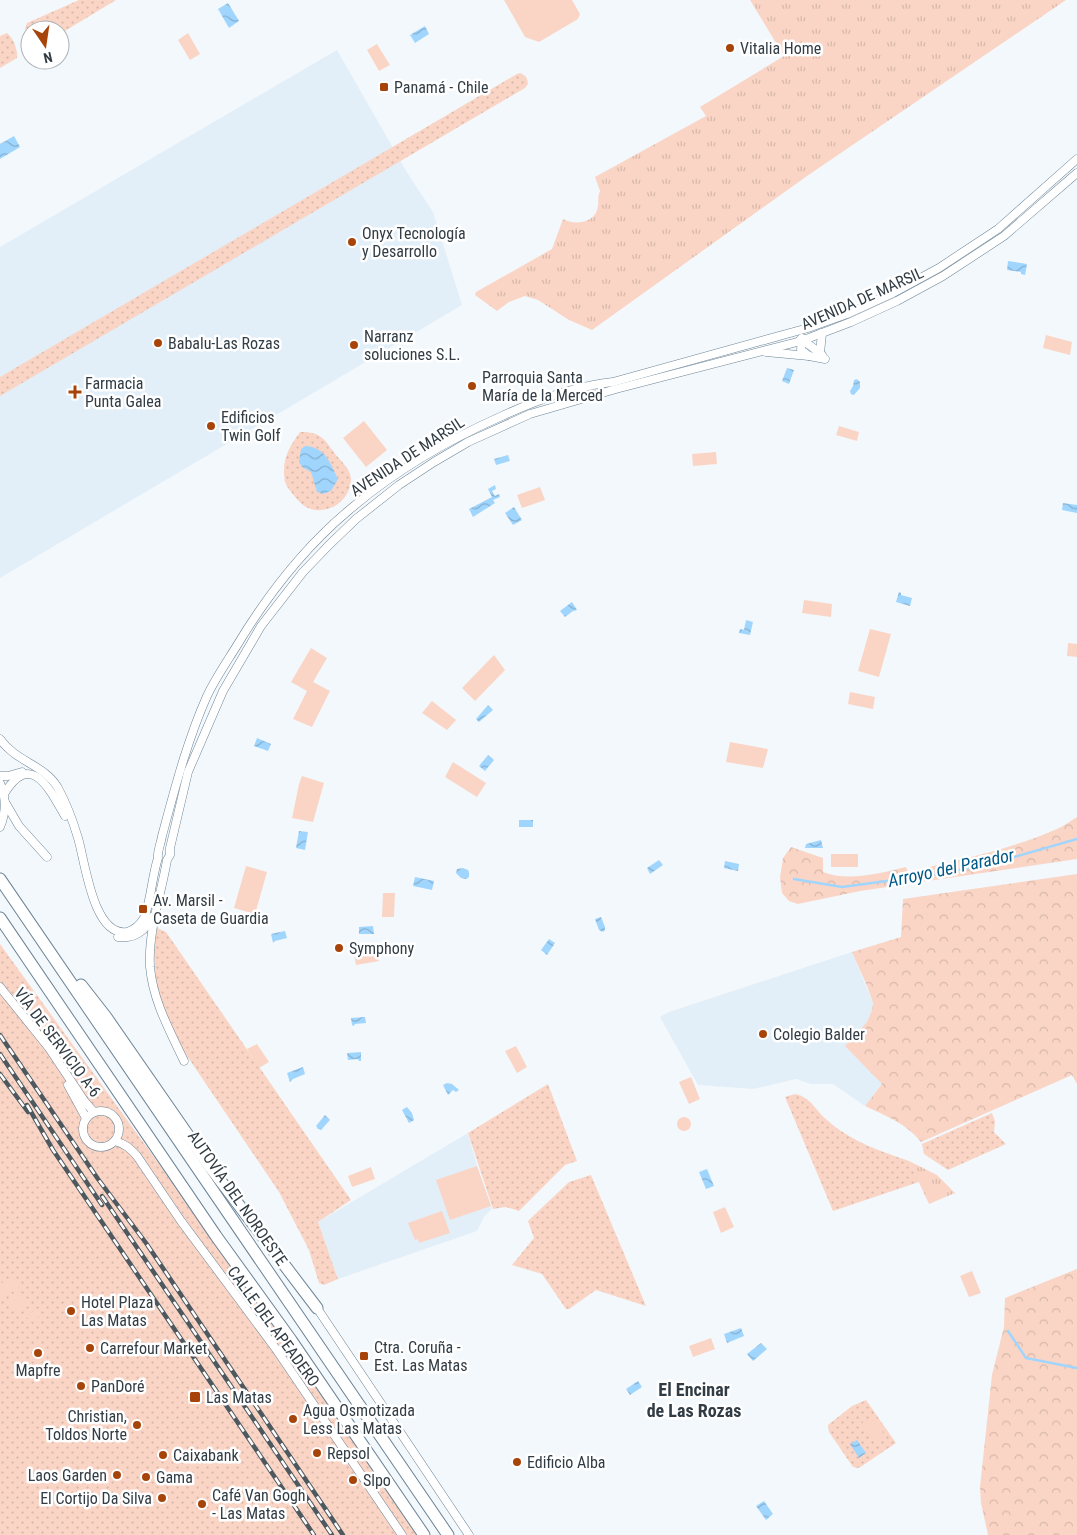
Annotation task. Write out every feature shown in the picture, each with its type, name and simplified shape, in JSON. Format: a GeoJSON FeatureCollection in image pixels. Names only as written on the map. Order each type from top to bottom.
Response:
{"type":"FeatureCollection","features":[{"type":"Feature","properties":{"kind":"highway","name":"AUTOVÍA DEL NOROESTE"},"geometry":{"type":"LineString","coordinates":[[0,879],[448,1535]]}},
{"type":"Feature","properties":{"kind":"highway"},"geometry":{"type":"LineString","coordinates":[[20,909],[106,1017],[210,1167],[317,1308]]}},
{"type":"Feature","properties":{"kind":"highway"},"geometry":{"type":"LineString","coordinates":[[0,918],[216,1236],[291,1340],[424,1535]]}},
{"type":"Feature","properties":{"kind":"street","name":"AVENIDA DE MARSIL"},"geometry":{"type":"LineString","coordinates":[[161,847],[162,836],[180,769],[208,695],[252,621],[293,567],[348,510],[394,477],[467,432],[527,405],[592,384],[613,382],[783,336],[846,314],[893,292],[939,268],[998,229],[1077,159]]}},
{"type":"Feature","properties":{"kind":"street","name":"AVENIDA DE MARSIL"},"geometry":{"type":"LineString","coordinates":[[170,848],[188,772],[223,691],[266,620],[303,572],[328,545],[356,519],[399,485],[468,442],[530,414],[616,389],[801,341],[898,301],[943,276],[1004,236],[1077,173]]}},
{"type":"Feature","properties":{"kind":"street"},"geometry":{"type":"LineString","coordinates":[[808,328],[801,341],[801,350],[809,356]]}},
{"type":"Feature","properties":{"kind":"street"},"geometry":{"type":"LineString","coordinates":[[820,353],[822,332]]}},
{"type":"Feature","properties":{"kind":"street"},"geometry":{"type":"LineString","coordinates":[[759,352],[825,359],[808,344],[783,336]]}},
{"type":"Feature","properties":{"kind":"street"},"geometry":{"type":"LineString","coordinates":[[0,739],[12,753],[47,774],[57,787],[77,834],[90,890],[97,909],[104,922],[112,930],[120,932],[130,931],[136,928],[144,917],[158,852],[161,847],[170,848],[170,855],[167,860],[157,905],[151,941],[150,967],[164,1021],[184,1061]]}},
{"type":"Feature","properties":{"kind":"street"},"geometry":{"type":"LineString","coordinates":[[0,776],[8,776],[27,770],[43,775],[51,784],[69,814]]}},
{"type":"Feature","properties":{"kind":"street"},"geometry":{"type":"LineString","coordinates":[[1,826],[5,798],[10,784],[18,777],[27,775],[42,779],[50,789],[65,817],[72,835],[92,910],[105,929],[112,935],[120,938],[140,932],[149,924],[157,905]]}},
{"type":"Feature","properties":{"kind":"street"},"geometry":{"type":"LineString","coordinates":[[0,783],[19,826],[47,857]]}},
{"type":"Feature","properties":{"kind":"street"},"geometry":{"type":"LineString","coordinates":[[158,858],[167,860]]}},
{"type":"Feature","properties":{"kind":"street","name":"VÍA DE SERVICIO A-6"},"geometry":{"type":"LineString","coordinates":[[0,987],[48,1048],[94,1112]]}},
{"type":"Feature","properties":{"kind":"street","name":"VÍA DE SERVICIO A-6"},"geometry":{"type":"LineString","coordinates":[[0,993],[58,1068],[86,1118]]}},
{"type":"Feature","properties":{"kind":"street"},"geometry":{"type":"LineString","coordinates":[[94,1112],[110,1113],[116,1118],[119,1125],[119,1133],[110,1145],[95,1146],[88,1142],[84,1136],[83,1127],[86,1118],[94,1112]]}},
{"type":"Feature","properties":{"kind":"street","name":"CALLE DEL APEADERO"},"geometry":{"type":"LineString","coordinates":[[115,1140],[131,1148],[137,1156],[181,1221],[276,1349],[402,1535]]}},
{"type":"Feature","properties":{"kind":"street"},"geometry":{"type":"LineString","coordinates":[[317,1308],[469,1535]]}},
{"type":"Feature","properties":{"kind":"shaded area"},"geometry":{"type":"Polygon","coordinates":[[[337,50],[408,174],[433,212],[462,305],[0,578],[0,247],[337,50]]]}},
{"type":"Feature","properties":{"kind":"shaded area","name":"Colegio Balder"},"geometry":{"type":"Polygon","coordinates":[[[852,952],[873,1003],[867,1022],[846,1046],[882,1084],[865,1106],[833,1084],[811,1084],[796,1079],[753,1089],[698,1085],[660,1017],[669,1012],[852,952]]]}},
{"type":"Feature","properties":{"kind":"shaded area"},"geometry":{"type":"Polygon","coordinates":[[[468,1133],[492,1209],[484,1217],[477,1231],[338,1279],[318,1222],[468,1133]]]}},
{"type":"Feature","properties":{"kind":"green space"},"geometry":{"type":"Polygon","coordinates":[[[79,0],[116,0],[70,28],[70,20],[34,20],[79,0]]]}},
{"type":"Feature","properties":{"kind":"green space"},"geometry":{"type":"Polygon","coordinates":[[[504,0],[572,0],[580,14],[578,19],[539,42],[525,37],[504,0]]]}},
{"type":"Feature","properties":{"kind":"green space"},"geometry":{"type":"Polygon","coordinates":[[[750,0],[1066,0],[807,176],[592,330],[569,320],[538,300],[525,296],[509,302],[497,311],[475,295],[476,292],[552,249],[563,219],[573,222],[584,222],[593,216],[598,206],[600,191],[595,177],[706,116],[700,107],[784,56],[750,0]]]}},
{"type":"Feature","properties":{"kind":"green space"},"geometry":{"type":"Polygon","coordinates":[[[7,33],[15,44],[17,58],[0,68],[0,36],[7,33]]]}},
{"type":"Feature","properties":{"kind":"green space"},"geometry":{"type":"Polygon","coordinates":[[[188,33],[200,54],[190,60],[178,40],[188,33]]]}},
{"type":"Feature","properties":{"kind":"green space"},"geometry":{"type":"Polygon","coordinates":[[[377,44],[390,65],[379,71],[367,50],[377,44]]]}},
{"type":"Feature","properties":{"kind":"green space"},"geometry":{"type":"Polygon","coordinates":[[[520,73],[527,80],[528,84],[525,88],[0,396],[0,377],[520,73]]]}},
{"type":"Feature","properties":{"kind":"green space"},"geometry":{"type":"Polygon","coordinates":[[[1046,335],[1072,342],[1070,355],[1043,348],[1046,335]]]}},
{"type":"Feature","properties":{"kind":"green space"},"geometry":{"type":"Polygon","coordinates":[[[364,421],[387,450],[366,467],[343,438],[364,421]]]}},
{"type":"Feature","properties":{"kind":"green space"},"geometry":{"type":"Polygon","coordinates":[[[839,426],[859,432],[857,441],[836,435],[839,426]]]}},
{"type":"Feature","properties":{"kind":"green space"},"geometry":{"type":"Polygon","coordinates":[[[300,432],[313,433],[322,438],[349,471],[350,485],[345,497],[329,509],[315,510],[302,504],[285,482],[284,469],[286,457],[300,432]]]}},
{"type":"Feature","properties":{"kind":"green space"},"geometry":{"type":"Polygon","coordinates":[[[716,452],[717,464],[693,466],[692,454],[716,452]]]}},
{"type":"Feature","properties":{"kind":"green space"},"geometry":{"type":"Polygon","coordinates":[[[540,487],[545,500],[522,508],[517,495],[540,487]]]}},
{"type":"Feature","properties":{"kind":"green space"},"geometry":{"type":"Polygon","coordinates":[[[804,600],[832,604],[831,617],[802,613],[804,600]]]}},
{"type":"Feature","properties":{"kind":"green space"},"geometry":{"type":"Polygon","coordinates":[[[870,629],[891,634],[879,677],[858,671],[870,629]]]}},
{"type":"Feature","properties":{"kind":"green space"},"geometry":{"type":"Polygon","coordinates":[[[1068,643],[1077,644],[1077,657],[1067,656],[1068,643]]]}},
{"type":"Feature","properties":{"kind":"green space"},"geometry":{"type":"Polygon","coordinates":[[[311,648],[327,658],[313,682],[330,691],[312,727],[293,719],[307,691],[291,682],[311,648]]]}},
{"type":"Feature","properties":{"kind":"green space"},"geometry":{"type":"Polygon","coordinates":[[[494,655],[505,670],[475,701],[462,688],[494,655]]]}},
{"type":"Feature","properties":{"kind":"green space"},"geometry":{"type":"Polygon","coordinates":[[[850,692],[875,697],[873,709],[848,704],[850,692]]]}},
{"type":"Feature","properties":{"kind":"green space"},"geometry":{"type":"Polygon","coordinates":[[[432,701],[456,720],[447,730],[422,713],[432,701]]]}},
{"type":"Feature","properties":{"kind":"green space"},"geometry":{"type":"Polygon","coordinates":[[[730,742],[768,749],[763,768],[726,762],[730,742]]]}},
{"type":"Feature","properties":{"kind":"green space"},"geometry":{"type":"Polygon","coordinates":[[[453,762],[486,783],[477,797],[445,777],[453,762]]]}},
{"type":"Feature","properties":{"kind":"green space"},"geometry":{"type":"Polygon","coordinates":[[[302,776],[324,783],[313,822],[292,818],[302,776]]]}},
{"type":"Feature","properties":{"kind":"green space"},"geometry":{"type":"Polygon","coordinates":[[[1077,817],[1077,859],[860,891],[798,904],[789,901],[782,893],[780,877],[783,858],[791,847],[823,858],[823,872],[832,875],[864,876],[906,867],[908,872],[1021,843],[1057,829],[1077,817]]]}},
{"type":"Feature","properties":{"kind":"green space"},"geometry":{"type":"Polygon","coordinates":[[[831,854],[858,854],[858,867],[831,867],[831,854]]]}},
{"type":"Feature","properties":{"kind":"green space"},"geometry":{"type":"Polygon","coordinates":[[[246,866],[267,872],[255,914],[234,908],[246,866]]]}},
{"type":"Feature","properties":{"kind":"green space"},"geometry":{"type":"Polygon","coordinates":[[[1077,874],[1077,1084],[1072,1075],[921,1142],[903,1125],[865,1106],[882,1084],[845,1046],[867,1022],[873,1003],[852,952],[901,937],[903,899],[1077,874]]]}},
{"type":"Feature","properties":{"kind":"green space"},"geometry":{"type":"Polygon","coordinates":[[[383,893],[395,893],[394,917],[382,917],[383,893]]]}},
{"type":"Feature","properties":{"kind":"green space"},"geometry":{"type":"Polygon","coordinates":[[[157,928],[166,932],[351,1200],[318,1222],[338,1279],[324,1285],[319,1283],[309,1250],[279,1192],[183,1050],[163,1008],[156,984],[154,951],[157,928]]]}},
{"type":"Feature","properties":{"kind":"green space"},"geometry":{"type":"Polygon","coordinates":[[[0,944],[427,1535],[0,1535],[0,944]]]}},
{"type":"Feature","properties":{"kind":"green space"},"geometry":{"type":"Polygon","coordinates":[[[377,949],[379,961],[356,965],[354,953],[377,949]]]}},
{"type":"Feature","properties":{"kind":"green space"},"geometry":{"type":"Polygon","coordinates":[[[257,1044],[269,1062],[259,1068],[247,1049],[257,1044]]]}},
{"type":"Feature","properties":{"kind":"green space"},"geometry":{"type":"Polygon","coordinates":[[[516,1046],[527,1067],[517,1073],[505,1051],[516,1046]]]}},
{"type":"Feature","properties":{"kind":"green space"},"geometry":{"type":"Polygon","coordinates":[[[691,1077],[700,1099],[689,1104],[679,1082],[691,1077]]]}},
{"type":"Feature","properties":{"kind":"green space"},"geometry":{"type":"Polygon","coordinates":[[[548,1084],[577,1161],[565,1165],[519,1211],[506,1207],[493,1209],[468,1133],[548,1084]]]}},
{"type":"Feature","properties":{"kind":"green space"},"geometry":{"type":"Polygon","coordinates":[[[795,1094],[809,1101],[827,1120],[855,1140],[909,1161],[919,1182],[833,1211],[785,1097],[795,1094]]]}},
{"type":"Feature","properties":{"kind":"green space"},"geometry":{"type":"Polygon","coordinates":[[[992,1113],[995,1121],[994,1132],[1006,1144],[948,1170],[924,1154],[922,1144],[992,1113]]]}},
{"type":"Feature","properties":{"kind":"green space"},"geometry":{"type":"Polygon","coordinates":[[[684,1117],[689,1119],[691,1124],[689,1129],[684,1131],[679,1129],[677,1124],[679,1119],[684,1117]]]}},
{"type":"Feature","properties":{"kind":"green space"},"geometry":{"type":"Polygon","coordinates":[[[909,1161],[937,1175],[955,1193],[929,1204],[909,1161]]]}},
{"type":"Feature","properties":{"kind":"green space"},"geometry":{"type":"Polygon","coordinates":[[[477,1166],[491,1206],[450,1220],[436,1180],[477,1166]]]}},
{"type":"Feature","properties":{"kind":"green space"},"geometry":{"type":"Polygon","coordinates":[[[371,1167],[375,1179],[352,1187],[348,1176],[371,1167]]]}},
{"type":"Feature","properties":{"kind":"green space"},"geometry":{"type":"Polygon","coordinates":[[[591,1175],[646,1306],[596,1290],[569,1309],[566,1309],[542,1274],[512,1265],[534,1238],[528,1221],[569,1182],[591,1175]]]}},
{"type":"Feature","properties":{"kind":"green space"},"geometry":{"type":"Polygon","coordinates":[[[725,1207],[734,1227],[721,1233],[713,1212],[725,1207]]]}},
{"type":"Feature","properties":{"kind":"green space"},"geometry":{"type":"Polygon","coordinates":[[[442,1211],[450,1233],[419,1243],[418,1239],[415,1240],[408,1223],[442,1211]]]}},
{"type":"Feature","properties":{"kind":"green space"},"geometry":{"type":"Polygon","coordinates":[[[1077,1269],[1077,1535],[988,1535],[981,1503],[980,1487],[992,1375],[1004,1327],[1005,1298],[1077,1269]]]}},
{"type":"Feature","properties":{"kind":"green space"},"geometry":{"type":"Polygon","coordinates":[[[972,1271],[981,1293],[969,1297],[960,1276],[972,1271]]]}},
{"type":"Feature","properties":{"kind":"green space"},"geometry":{"type":"Polygon","coordinates":[[[12,1277],[19,1288],[2,1298],[0,1284],[12,1277]]]}},
{"type":"Feature","properties":{"kind":"green space"},"geometry":{"type":"Polygon","coordinates":[[[22,1293],[30,1305],[20,1311],[7,1303],[22,1293]]]}},
{"type":"Feature","properties":{"kind":"green space"},"geometry":{"type":"Polygon","coordinates":[[[34,1311],[41,1322],[37,1325],[25,1316],[34,1311]]]}},
{"type":"Feature","properties":{"kind":"green space"},"geometry":{"type":"Polygon","coordinates":[[[711,1338],[715,1349],[693,1357],[689,1346],[711,1338]]]}},
{"type":"Feature","properties":{"kind":"green space"},"geometry":{"type":"Polygon","coordinates":[[[866,1400],[896,1443],[859,1468],[853,1467],[829,1432],[828,1425],[852,1406],[866,1400]]]}},
{"type":"Feature","properties":{"kind":"green space"},"geometry":{"type":"Polygon","coordinates":[[[872,1416],[885,1436],[876,1442],[862,1423],[872,1416]]]}},
{"type":"Feature","properties":{"kind":"water"},"geometry":{"type":"Polygon","coordinates":[[[228,3],[239,21],[229,28],[218,9],[228,3]]]}},
{"type":"Feature","properties":{"kind":"water"},"geometry":{"type":"Polygon","coordinates":[[[425,26],[429,34],[415,43],[410,35],[425,26]]]}},
{"type":"Feature","properties":{"kind":"water"},"geometry":{"type":"Polygon","coordinates":[[[14,136],[20,147],[0,159],[0,144],[14,136]]]}},
{"type":"Feature","properties":{"kind":"water"},"geometry":{"type":"Polygon","coordinates":[[[1008,261],[1027,264],[1025,275],[1021,274],[1021,272],[1007,270],[1008,261]]]}},
{"type":"Feature","properties":{"kind":"water"},"geometry":{"type":"Polygon","coordinates":[[[787,368],[794,370],[789,384],[782,381],[787,368]]]}},
{"type":"Feature","properties":{"kind":"water"},"geometry":{"type":"Polygon","coordinates":[[[857,379],[860,382],[860,388],[854,395],[850,391],[854,380],[857,379]]]}},
{"type":"Feature","properties":{"kind":"water"},"geometry":{"type":"Polygon","coordinates":[[[305,446],[322,452],[329,461],[338,479],[331,491],[323,494],[317,492],[311,472],[302,467],[299,462],[301,449],[305,446]]]}},
{"type":"Feature","properties":{"kind":"water"},"geometry":{"type":"Polygon","coordinates":[[[508,455],[510,461],[496,465],[494,459],[508,455]]]}},
{"type":"Feature","properties":{"kind":"water"},"geometry":{"type":"Polygon","coordinates":[[[495,485],[496,489],[492,491],[495,496],[499,494],[500,497],[493,500],[495,503],[473,517],[469,509],[492,497],[488,489],[495,485]]]}},
{"type":"Feature","properties":{"kind":"water"},"geometry":{"type":"Polygon","coordinates":[[[1063,503],[1077,505],[1077,513],[1062,510],[1063,503]]]}},
{"type":"Feature","properties":{"kind":"water"},"geometry":{"type":"Polygon","coordinates":[[[514,507],[522,520],[513,525],[505,513],[514,507]]]}},
{"type":"Feature","properties":{"kind":"water"},"geometry":{"type":"Polygon","coordinates":[[[899,592],[901,595],[912,598],[910,606],[896,602],[899,592]]]}},
{"type":"Feature","properties":{"kind":"water"},"geometry":{"type":"Polygon","coordinates":[[[572,602],[577,610],[565,617],[560,611],[572,602]]]}},
{"type":"Feature","properties":{"kind":"water"},"geometry":{"type":"Polygon","coordinates":[[[746,620],[753,622],[750,635],[739,633],[740,629],[744,630],[746,620]]]}},
{"type":"Feature","properties":{"kind":"water"},"geometry":{"type":"Polygon","coordinates":[[[488,705],[493,710],[479,722],[476,719],[488,705]]]}},
{"type":"Feature","properties":{"kind":"water"},"geometry":{"type":"Polygon","coordinates":[[[257,738],[271,744],[268,751],[254,746],[257,738]]]}},
{"type":"Feature","properties":{"kind":"water"},"geometry":{"type":"Polygon","coordinates":[[[488,755],[494,760],[485,771],[479,766],[488,755]]]}},
{"type":"Feature","properties":{"kind":"water"},"geometry":{"type":"Polygon","coordinates":[[[519,820],[533,820],[533,827],[519,827],[519,820]]]}},
{"type":"Feature","properties":{"kind":"water"},"geometry":{"type":"Polygon","coordinates":[[[299,831],[308,832],[305,850],[296,848],[299,831]]]}},
{"type":"Feature","properties":{"kind":"water"},"geometry":{"type":"Polygon","coordinates":[[[821,840],[823,848],[805,848],[806,844],[821,840]]]}},
{"type":"Feature","properties":{"kind":"water"},"geometry":{"type":"Polygon","coordinates":[[[659,860],[663,865],[650,874],[647,868],[659,860]]]}},
{"type":"Feature","properties":{"kind":"water"},"geometry":{"type":"Polygon","coordinates":[[[725,861],[739,864],[738,871],[724,868],[725,861]]]}},
{"type":"Feature","properties":{"kind":"water"},"geometry":{"type":"Polygon","coordinates":[[[463,868],[469,872],[469,877],[466,879],[461,878],[456,873],[457,869],[463,868]]]}},
{"type":"Feature","properties":{"kind":"water"},"geometry":{"type":"Polygon","coordinates":[[[415,877],[434,881],[432,890],[413,886],[415,877]]]}},
{"type":"Feature","properties":{"kind":"water"},"geometry":{"type":"Polygon","coordinates":[[[601,917],[605,927],[603,932],[599,930],[595,919],[601,917]]]}},
{"type":"Feature","properties":{"kind":"water"},"geometry":{"type":"Polygon","coordinates":[[[373,926],[374,934],[359,934],[359,927],[373,926]]]}},
{"type":"Feature","properties":{"kind":"water"},"geometry":{"type":"Polygon","coordinates":[[[285,931],[287,938],[273,943],[271,934],[285,931]]]}},
{"type":"Feature","properties":{"kind":"water"},"geometry":{"type":"Polygon","coordinates":[[[549,939],[555,943],[547,955],[541,950],[549,939]]]}},
{"type":"Feature","properties":{"kind":"water"},"geometry":{"type":"Polygon","coordinates":[[[365,1017],[366,1023],[352,1025],[351,1018],[365,1017]]]}},
{"type":"Feature","properties":{"kind":"water"},"geometry":{"type":"Polygon","coordinates":[[[361,1052],[361,1061],[358,1059],[348,1060],[347,1053],[361,1052]]]}},
{"type":"Feature","properties":{"kind":"water"},"geometry":{"type":"Polygon","coordinates":[[[303,1067],[305,1074],[290,1082],[287,1073],[303,1067]]]}},
{"type":"Feature","properties":{"kind":"water"},"geometry":{"type":"Polygon","coordinates":[[[447,1083],[452,1084],[459,1090],[456,1092],[453,1090],[448,1095],[443,1085],[447,1083]]]}},
{"type":"Feature","properties":{"kind":"water"},"geometry":{"type":"Polygon","coordinates":[[[407,1107],[412,1113],[414,1120],[409,1123],[402,1110],[407,1107]]]}},
{"type":"Feature","properties":{"kind":"water"},"geometry":{"type":"Polygon","coordinates":[[[325,1115],[330,1120],[321,1130],[318,1129],[316,1126],[325,1115]]]}},
{"type":"Feature","properties":{"kind":"water"},"geometry":{"type":"Polygon","coordinates":[[[707,1169],[714,1186],[706,1189],[699,1172],[707,1169]]]}},
{"type":"Feature","properties":{"kind":"water"},"geometry":{"type":"Polygon","coordinates":[[[741,1328],[744,1336],[727,1343],[724,1334],[741,1328]]]}},
{"type":"Feature","properties":{"kind":"water"},"geometry":{"type":"Polygon","coordinates":[[[761,1343],[767,1349],[753,1361],[747,1354],[761,1343]]]}},
{"type":"Feature","properties":{"kind":"water"},"geometry":{"type":"Polygon","coordinates":[[[638,1381],[642,1387],[630,1395],[626,1389],[638,1381]]]}},
{"type":"Feature","properties":{"kind":"water"},"geometry":{"type":"Polygon","coordinates":[[[857,1440],[866,1453],[859,1458],[850,1444],[857,1440]]]}},
{"type":"Feature","properties":{"kind":"water"},"geometry":{"type":"Polygon","coordinates":[[[764,1501],[773,1514],[766,1520],[756,1506],[764,1501]]]}},
{"type":"Feature","properties":{"kind":"waterway","name":"Arroyo del Parador"},"geometry":{"type":"LineString","coordinates":[[794,879],[842,887],[939,874],[1004,860],[1077,839]]}},
{"type":"Feature","properties":{"kind":"waterway"},"geometry":{"type":"LineString","coordinates":[[1008,1331],[1026,1358],[1077,1368]]}},
{"type":"Feature","properties":{"kind":"railway"},"geometry":{"type":"LineString","coordinates":[[0,1035],[98,1179],[146,1243],[343,1535]]}},
{"type":"Feature","properties":{"kind":"railway"},"geometry":{"type":"LineString","coordinates":[[0,1054],[102,1205]]}},
{"type":"Feature","properties":{"kind":"railway"},"geometry":{"type":"LineString","coordinates":[[0,1074],[28,1112]]}},
{"type":"Feature","properties":{"kind":"railway"},"geometry":{"type":"LineString","coordinates":[[27,1105],[53,1150],[314,1535]]}},
{"type":"Feature","properties":{"kind":"railway"},"geometry":{"type":"LineString","coordinates":[[102,1196],[332,1535]]}},
{"type":"Feature","properties":{"kind":"place","name":"Vitalia Home"},"geometry":{"type":"Point","coordinates":[730,48]}},
{"type":"Feature","properties":{"kind":"place","name":"Panamá - Chile"},"geometry":{"type":"Point","coordinates":[384,87]}},
{"type":"Feature","properties":{"kind":"place","name":"Onyx Tecnología y Desarrollo"},"geometry":{"type":"Point","coordinates":[352,242]}},
{"type":"Feature","properties":{"kind":"place","name":"Babalu-Las Rozas"},"geometry":{"type":"Point","coordinates":[158,343]}},
{"type":"Feature","properties":{"kind":"place","name":"Narranz soluciones S.L."},"geometry":{"type":"Point","coordinates":[354,345]}},
{"type":"Feature","properties":{"kind":"place","name":"Parroquia Santa María de la Merced"},"geometry":{"type":"Point","coordinates":[472,386]}},
{"type":"Feature","properties":{"kind":"place","name":"Farmacia Punta Galea"},"geometry":{"type":"Point","coordinates":[75,392]}},
{"type":"Feature","properties":{"kind":"place","name":"Edificios Twin Golf"},"geometry":{"type":"Point","coordinates":[211,426]}},
{"type":"Feature","properties":{"kind":"place","name":"Av. Marsil - Caseta de Guardia"},"geometry":{"type":"Point","coordinates":[143,909]}},
{"type":"Feature","properties":{"kind":"place","name":"Symphony"},"geometry":{"type":"Point","coordinates":[339,948]}},
{"type":"Feature","properties":{"kind":"place","name":"Colegio Balder"},"geometry":{"type":"Point","coordinates":[763,1034]}},
{"type":"Feature","properties":{"kind":"place","name":"Hotel Plaza Las Matas"},"geometry":{"type":"Point","coordinates":[71,1311]}},
{"type":"Feature","properties":{"kind":"place","name":"Carrefour Market"},"geometry":{"type":"Point","coordinates":[90,1348]}},
{"type":"Feature","properties":{"kind":"place","name":"Mapfre"},"geometry":{"type":"Point","coordinates":[38,1353]}},
{"type":"Feature","properties":{"kind":"place","name":"Ctra. Coruña - Est. Las Matas"},"geometry":{"type":"Point","coordinates":[364,1356]}},
{"type":"Feature","properties":{"kind":"place","name":"PanDoré"},"geometry":{"type":"Point","coordinates":[81,1386]}},
{"type":"Feature","properties":{"kind":"place","name":"Las Matas"},"geometry":{"type":"Point","coordinates":[195,1397]}},
{"type":"Feature","properties":{"kind":"place","name":"Agua Osmotizada Less Las Matas"},"geometry":{"type":"Point","coordinates":[293,1419]}},
{"type":"Feature","properties":{"kind":"place","name":"Christian, Toldos Norte"},"geometry":{"type":"Point","coordinates":[137,1425]}},
{"type":"Feature","properties":{"kind":"place","name":"Repsol"},"geometry":{"type":"Point","coordinates":[317,1453]}},
{"type":"Feature","properties":{"kind":"place","name":"Caixabank"},"geometry":{"type":"Point","coordinates":[163,1455]}},
{"type":"Feature","properties":{"kind":"place","name":"Edificio Alba"},"geometry":{"type":"Point","coordinates":[517,1462]}},
{"type":"Feature","properties":{"kind":"place","name":"Laos Garden"},"geometry":{"type":"Point","coordinates":[117,1475]}},
{"type":"Feature","properties":{"kind":"place","name":"Gama"},"geometry":{"type":"Point","coordinates":[146,1477]}},
{"type":"Feature","properties":{"kind":"place","name":"Slpo"},"geometry":{"type":"Point","coordinates":[353,1480]}},
{"type":"Feature","properties":{"kind":"place","name":"El Cortijo Da Silva"},"geometry":{"type":"Point","coordinates":[162,1498]}},
{"type":"Feature","properties":{"kind":"place","name":"Café Van Gogh - Las Matas"},"geometry":{"type":"Point","coordinates":[202,1504]}},
{"type":"Feature","properties":{"kind":"district","name":"El Encinar de Las Rozas"},"geometry":{"type":"Point","coordinates":[694,1400]}}]}
